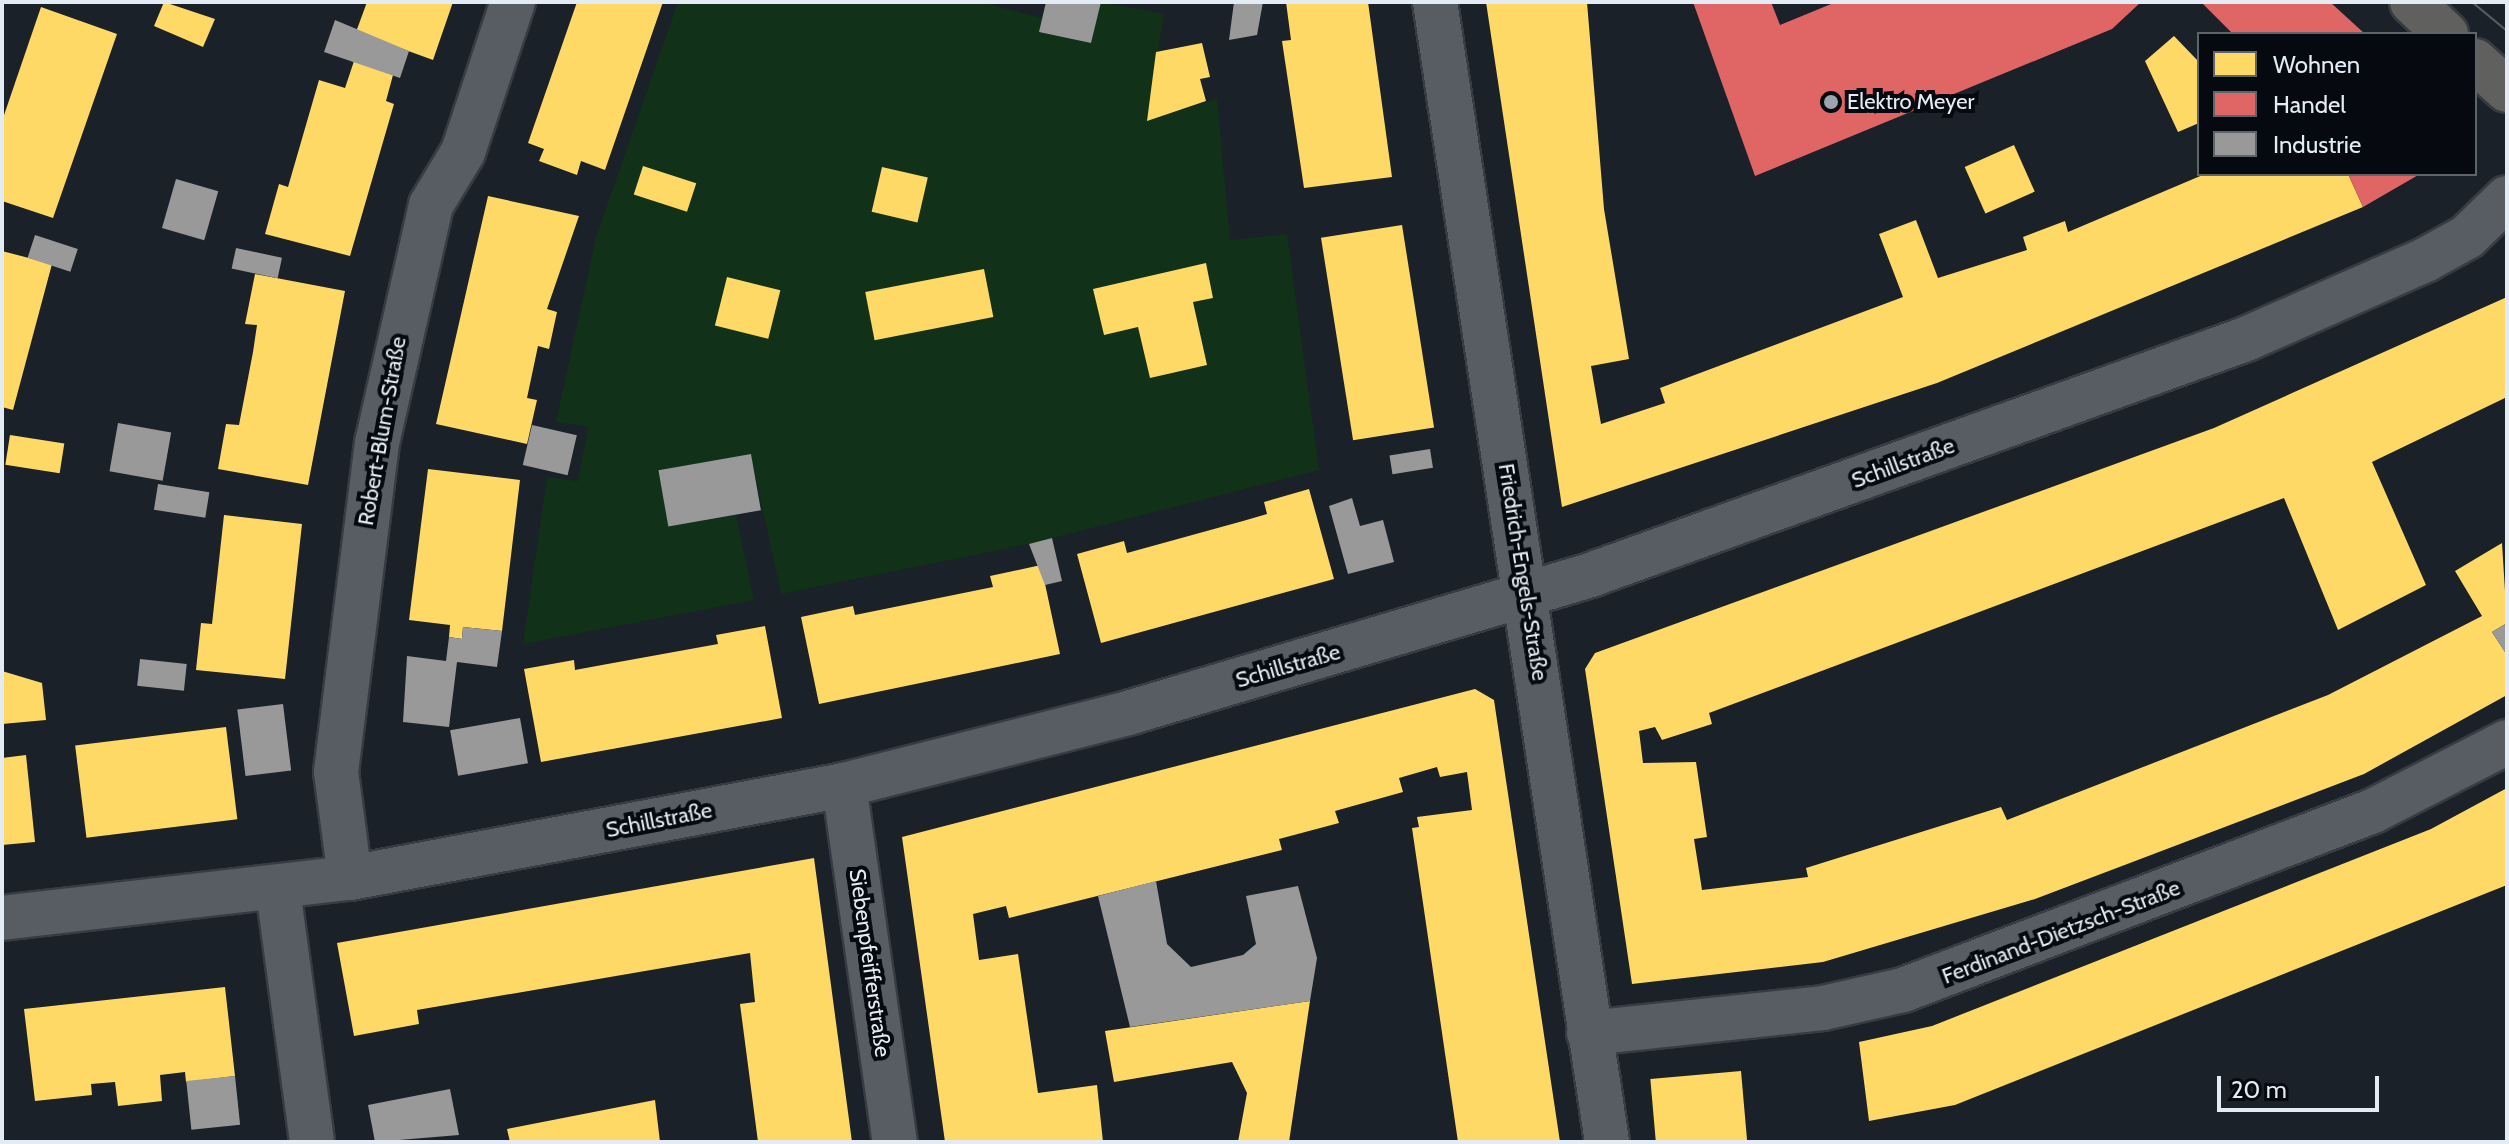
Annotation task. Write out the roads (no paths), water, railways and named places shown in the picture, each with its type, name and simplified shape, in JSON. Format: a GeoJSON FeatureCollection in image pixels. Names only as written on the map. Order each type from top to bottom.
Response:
{"type":"FeatureCollection","features":[{"type":"Feature","properties":{"kind":"main road"},"geometry":{"type":"LineString","coordinates":[[2412,2],[2444,32]]}},
{"type":"Feature","properties":{"kind":"main road"},"geometry":{"type":"LineString","coordinates":[[2477,63],[2507,90]]}},
{"type":"Feature","properties":{"kind":"street","name":"Robert-Blum-Straße"},"geometry":{"type":"LineString","coordinates":[[350,878],[336,772],[377,443],[431,205],[463,152],[513,2]]}},
{"type":"Feature","properties":{"kind":"street","name":"Friedrich-Engels-Straße"},"geometry":{"type":"LineString","coordinates":[[1435,2],[1528,594],[1607,1142]]}},
{"type":"Feature","properties":{"kind":"street","name":"Schillstraße"},"geometry":{"type":"LineString","coordinates":[[2,918],[278,890],[350,878],[844,785],[1128,713],[1528,594],[2246,339],[2427,259],[2467,237],[2507,198]]}},
{"type":"Feature","properties":{"kind":"street","name":"Ferdinand-Dietzsch-Straße"},"geometry":{"type":"LineString","coordinates":[[1589,1033],[1823,1008],[1915,987],[2373,811],[2507,742]]}},
{"type":"Feature","properties":{"kind":"street","name":"Siebenpfeifferstraße"},"geometry":{"type":"LineString","coordinates":[[844,785],[895,1142]]}},
{"type":"Feature","properties":{"kind":"street"},"geometry":{"type":"LineString","coordinates":[[278,890],[312,1142]]}},
{"type":"Feature","properties":{"kind":"tram line"},"geometry":{"type":"LineString","coordinates":[[2472,2],[2507,31]]}},
{"type":"Feature","properties":{"kind":"place","name":"Elektro Meyer"},"geometry":{"type":"Point","coordinates":[1831,102]}}]}
